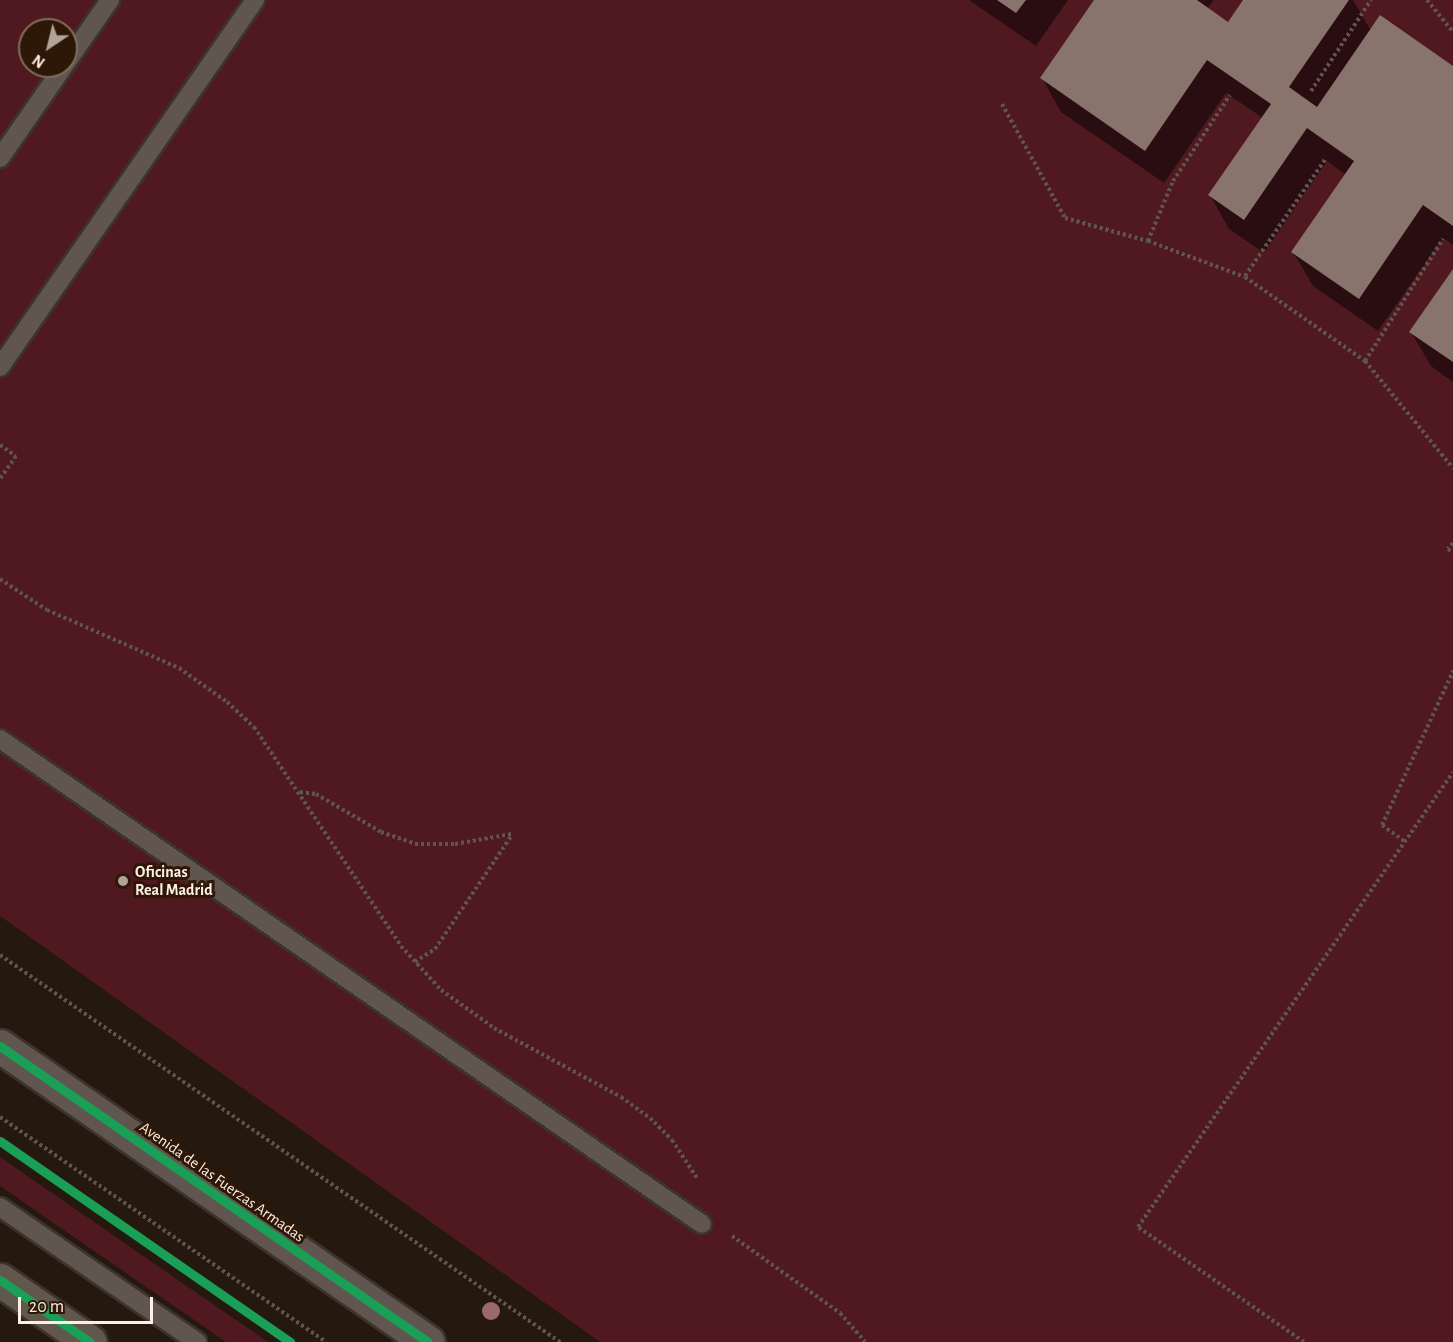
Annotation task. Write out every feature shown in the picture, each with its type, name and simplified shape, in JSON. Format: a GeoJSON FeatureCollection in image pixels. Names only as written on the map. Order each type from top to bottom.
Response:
{"type":"FeatureCollection","features":[{"type":"Feature","properties":{"kind":"street","name":"Avenida de las Fuerzas Armadas"},"geometry":{"type":"LineString","coordinates":[[0,1046],[428,1342]]}},
{"type":"Feature","properties":{"kind":"street"},"geometry":{"type":"LineString","coordinates":[[0,1280],[90,1342]]}},
{"type":"Feature","properties":{"kind":"lane"},"geometry":{"type":"LineString","coordinates":[[78,46],[110,0]]}},
{"type":"Feature","properties":{"kind":"lane"},"geometry":{"type":"LineString","coordinates":[[0,367],[255,0]]}},
{"type":"Feature","properties":{"kind":"lane"},"geometry":{"type":"LineString","coordinates":[[0,158],[55,78]]}},
{"type":"Feature","properties":{"kind":"lane"},"geometry":{"type":"LineString","coordinates":[[0,739],[702,1224]]}},
{"type":"Feature","properties":{"kind":"lane"},"geometry":{"type":"LineString","coordinates":[[0,1207],[196,1342]]}},
{"type":"Feature","properties":{"kind":"path"},"geometry":{"type":"LineString","coordinates":[[1311,91],[1371,0]]}},
{"type":"Feature","properties":{"kind":"path"},"geometry":{"type":"LineString","coordinates":[[1427,0],[1453,32]]}},
{"type":"Feature","properties":{"kind":"path"},"geometry":{"type":"LineString","coordinates":[[1148,241],[1173,181],[1230,95]]}},
{"type":"Feature","properties":{"kind":"path"},"geometry":{"type":"LineString","coordinates":[[1002,104],[1065,218],[1148,241],[1245,277],[1365,361],[1453,468]]}},
{"type":"Feature","properties":{"kind":"path"},"geometry":{"type":"LineString","coordinates":[[1245,277],[1326,158]]}},
{"type":"Feature","properties":{"kind":"path"},"geometry":{"type":"LineString","coordinates":[[1365,361],[1443,239]]}},
{"type":"Feature","properties":{"kind":"path"},"geometry":{"type":"LineString","coordinates":[[0,445],[16,456],[0,479]]}},
{"type":"Feature","properties":{"kind":"path"},"geometry":{"type":"LineString","coordinates":[[1453,543],[1448,549],[1453,553]]}},
{"type":"Feature","properties":{"kind":"path"},"geometry":{"type":"LineString","coordinates":[[0,579],[47,610],[180,668],[254,727],[415,962],[441,990],[494,1028],[621,1097],[650,1118],[672,1140],[704,1189]]}},
{"type":"Feature","properties":{"kind":"path"},"geometry":{"type":"LineString","coordinates":[[1404,841],[1382,825],[1453,671]]}},
{"type":"Feature","properties":{"kind":"path"},"geometry":{"type":"LineString","coordinates":[[1304,1342],[1138,1227],[1453,772]]}},
{"type":"Feature","properties":{"kind":"path"},"geometry":{"type":"LineString","coordinates":[[299,791],[316,794],[381,832],[415,844],[455,844],[512,834],[435,949],[415,962]]}},
{"type":"Feature","properties":{"kind":"path"},"geometry":{"type":"LineString","coordinates":[[0,955],[560,1342]]}},
{"type":"Feature","properties":{"kind":"path"},"geometry":{"type":"LineString","coordinates":[[0,1117],[326,1342]]}},
{"type":"Feature","properties":{"kind":"path"},"geometry":{"type":"LineString","coordinates":[[702,1224],[735,1238],[840,1313],[865,1342]]}},
{"type":"Feature","properties":{"kind":"path"},"geometry":{"type":"LineString","coordinates":[[729,1228],[735,1238]]}},
{"type":"Feature","properties":{"kind":"shaded area"},"geometry":{"type":"Polygon","coordinates":[[[0,0],[1453,0],[1453,1342],[600,1342],[0,916],[0,0]]]}},
{"type":"Feature","properties":{"kind":"shaded area"},"geometry":{"type":"Polygon","coordinates":[[[0,1157],[268,1342],[226,1342],[0,1186],[0,1157]]]}},
{"type":"Feature","properties":{"kind":"building"},"geometry":{"type":"Polygon","coordinates":[[[997,0],[1026,0],[1016,13],[997,0]]]}},
{"type":"Feature","properties":{"kind":"building"},"geometry":{"type":"Polygon","coordinates":[[[1094,0],[1197,0],[1228,22],[1243,0],[1349,0],[1289,87],[1317,107],[1380,15],[1453,66],[1453,226],[1423,205],[1359,299],[1291,252],[1354,161],[1307,128],[1244,220],[1208,195],[1271,104],[1207,60],[1145,151],[1040,78],[1094,0]]]}},
{"type":"Feature","properties":{"kind":"building"},"geometry":{"type":"Polygon","coordinates":[[[1453,269],[1453,362],[1409,332],[1453,269]]]}},
{"type":"Feature","properties":{"kind":"cycle path"},"geometry":{"type":"LineString","coordinates":[[0,1046],[428,1342]]}},
{"type":"Feature","properties":{"kind":"cycle path"},"geometry":{"type":"LineString","coordinates":[[0,1141],[290,1342]]}},
{"type":"Feature","properties":{"kind":"cycle path"},"geometry":{"type":"LineString","coordinates":[[0,1280],[90,1342]]}},
{"type":"Feature","properties":{"kind":"place","name":"Oficinas Real Madrid"},"geometry":{"type":"Point","coordinates":[123,881]}}]}
